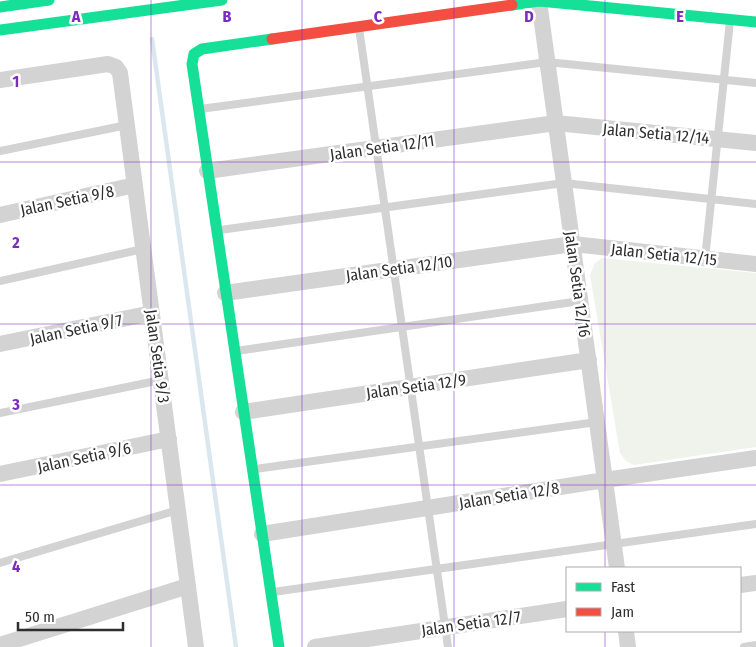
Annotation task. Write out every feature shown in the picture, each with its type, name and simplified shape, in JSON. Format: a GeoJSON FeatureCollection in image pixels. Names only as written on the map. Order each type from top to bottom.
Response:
{"type":"FeatureCollection","features":[{"type":"Feature","properties":{"kind":"street"},"geometry":{"type":"LineString","coordinates":[[0,7],[50,0]]}},
{"type":"Feature","properties":{"kind":"street"},"geometry":{"type":"LineString","coordinates":[[0,30],[222,0]]}},
{"type":"Feature","properties":{"kind":"street"},"geometry":{"type":"LineString","coordinates":[[279,647],[192,64],[194,54],[202,49],[539,1],[756,22]]}},
{"type":"Feature","properties":{"kind":"street","name":"Jalan Setia 12/16"},"geometry":{"type":"LineString","coordinates":[[539,1],[617,567]]}},
{"type":"Feature","properties":{"kind":"street","name":"Jalan Setia 9/3"},"geometry":{"type":"LineString","coordinates":[[0,80],[108,64],[116,66],[120,73],[196,647]]}},
{"type":"Feature","properties":{"kind":"street","name":"Jalan Setia 12/14"},"geometry":{"type":"LineString","coordinates":[[556,123],[756,143]]}},
{"type":"Feature","properties":{"kind":"street","name":"Jalan Setia 12/11"},"geometry":{"type":"LineString","coordinates":[[208,171],[556,123]]}},
{"type":"Feature","properties":{"kind":"street","name":"Jalan Setia 9/8"},"geometry":{"type":"LineString","coordinates":[[0,215],[135,185]]}},
{"type":"Feature","properties":{"kind":"street","name":"Jalan Setia 12/15"},"geometry":{"type":"LineString","coordinates":[[573,244],[756,264]]}},
{"type":"Feature","properties":{"kind":"street","name":"Jalan Setia 12/10"},"geometry":{"type":"LineString","coordinates":[[225,293],[573,244]]}},
{"type":"Feature","properties":{"kind":"street","name":"Jalan Setia 9/7"},"geometry":{"type":"LineString","coordinates":[[0,344],[152,313]]}},
{"type":"Feature","properties":{"kind":"street","name":"Jalan Setia 12/9"},"geometry":{"type":"LineString","coordinates":[[243,412],[589,360]]}},
{"type":"Feature","properties":{"kind":"street","name":"Jalan Setia 9/6"},"geometry":{"type":"LineString","coordinates":[[0,474],[169,439]]}},
{"type":"Feature","properties":{"kind":"street","name":"Jalan Setia 12/8"},"geometry":{"type":"LineString","coordinates":[[262,534],[756,458]]}},
{"type":"Feature","properties":{"kind":"street"},"geometry":{"type":"LineString","coordinates":[[741,585],[756,583]]}},
{"type":"Feature","properties":{"kind":"street"},"geometry":{"type":"LineString","coordinates":[[0,645],[188,586]]}},
{"type":"Feature","properties":{"kind":"street","name":"Jalan Setia 12/7"},"geometry":{"type":"LineString","coordinates":[[316,647],[566,609]]}},
{"type":"Feature","properties":{"kind":"street"},"geometry":{"type":"LineString","coordinates":[[626,632],[628,647]]}},
{"type":"Feature","properties":{"kind":"lane"},"geometry":{"type":"LineString","coordinates":[[706,258],[731,19]]}},
{"type":"Feature","properties":{"kind":"lane"},"geometry":{"type":"LineString","coordinates":[[359,27],[448,647]]}},
{"type":"Feature","properties":{"kind":"lane"},"geometry":{"type":"LineString","coordinates":[[199,110],[548,62],[756,82]]}},
{"type":"Feature","properties":{"kind":"lane"},"geometry":{"type":"LineString","coordinates":[[0,151],[127,124]]}},
{"type":"Feature","properties":{"kind":"lane"},"geometry":{"type":"LineString","coordinates":[[216,230],[564,183],[756,204]]}},
{"type":"Feature","properties":{"kind":"lane"},"geometry":{"type":"LineString","coordinates":[[0,281],[143,249]]}},
{"type":"Feature","properties":{"kind":"lane"},"geometry":{"type":"LineString","coordinates":[[234,352],[580,301]]}},
{"type":"Feature","properties":{"kind":"lane"},"geometry":{"type":"LineString","coordinates":[[0,413],[161,380]]}},
{"type":"Feature","properties":{"kind":"lane"},"geometry":{"type":"LineString","coordinates":[[252,470],[597,422]]}},
{"type":"Feature","properties":{"kind":"lane"},"geometry":{"type":"LineString","coordinates":[[0,563],[178,510]]}},
{"type":"Feature","properties":{"kind":"lane"},"geometry":{"type":"LineString","coordinates":[[270,592],[756,524]]}},
{"type":"Feature","properties":{"kind":"lane"},"geometry":{"type":"LineString","coordinates":[[744,647],[756,645]]}},
{"type":"Feature","properties":{"kind":"shaded area"},"geometry":{"type":"Polygon","coordinates":[[[602,258],[756,273],[756,447],[634,465],[626,461],[620,453],[590,275],[595,263],[602,258]]]}},
{"type":"Feature","properties":{"kind":"waterway"},"geometry":{"type":"LineString","coordinates":[[152,39],[236,647]]}},
{"type":"Feature","properties":{"kind":"traffic: fast"},"geometry":{"type":"LineString","coordinates":[[0,7],[49,0]]}},
{"type":"Feature","properties":{"kind":"traffic: fast"},"geometry":{"type":"LineString","coordinates":[[0,30],[222,0]]}},
{"type":"Feature","properties":{"kind":"traffic: fast"},"geometry":{"type":"LineString","coordinates":[[512,5],[539,1],[756,22]]}},
{"type":"Feature","properties":{"kind":"traffic: fast"},"geometry":{"type":"LineString","coordinates":[[272,39],[202,49],[194,54],[192,64],[279,647]]}},
{"type":"Feature","properties":{"kind":"traffic: jam"},"geometry":{"type":"LineString","coordinates":[[272,39],[512,5]]}}]}
